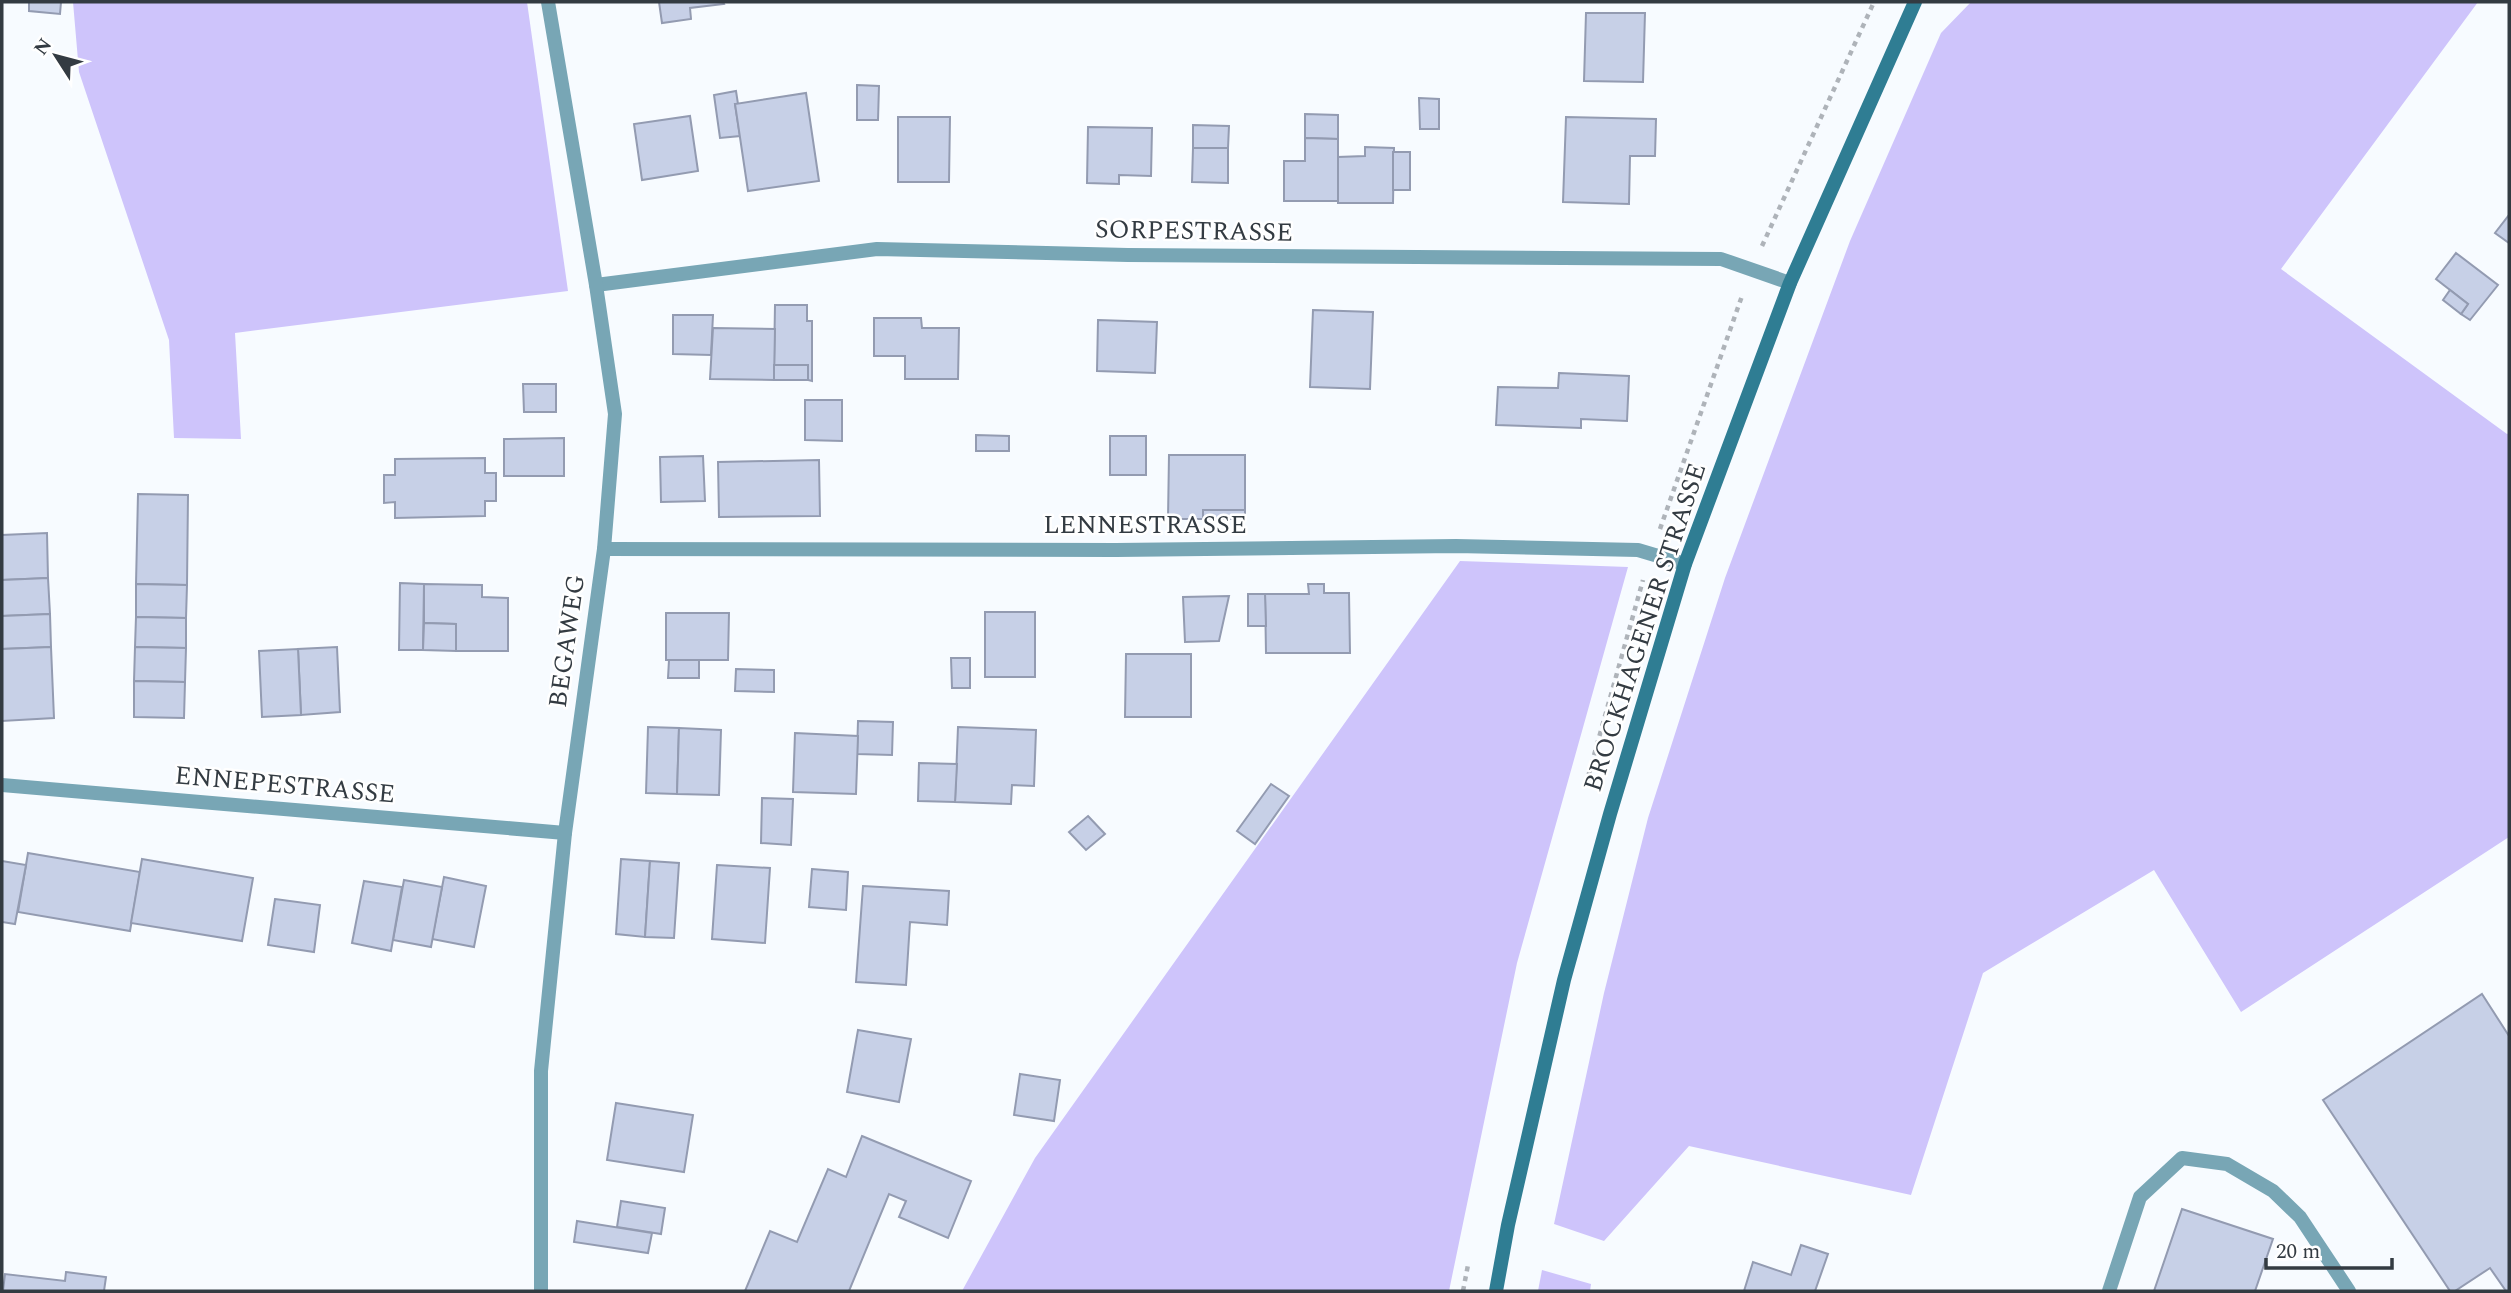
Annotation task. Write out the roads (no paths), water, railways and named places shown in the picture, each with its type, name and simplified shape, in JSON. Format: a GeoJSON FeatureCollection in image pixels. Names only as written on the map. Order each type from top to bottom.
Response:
{"type":"FeatureCollection","features":[{"type":"Feature","properties":{"kind":"main road","name":"BROCKHAGENER STRASSE"},"geometry":{"type":"LineString","coordinates":[[1496,1291],[1508,1225],[1564,980],[1610,814],[1685,564],[1790,283],[1915,2]]}},
{"type":"Feature","properties":{"kind":"street","name":"BEGAWEG"},"geometry":{"type":"LineString","coordinates":[[541,1291],[541,1070],[565,833],[604,549],[615,414],[548,2]]}},
{"type":"Feature","properties":{"kind":"street","name":"SORPESTRASSE"},"geometry":{"type":"LineString","coordinates":[[596,285],[877,249],[1128,255],[1721,259],[1790,283]]}},
{"type":"Feature","properties":{"kind":"street","name":"LENNESTRASSE"},"geometry":{"type":"LineString","coordinates":[[604,549],[1116,550],[1456,546],[1638,550],[1685,564]]}},
{"type":"Feature","properties":{"kind":"street","name":"ENNEPESTRASSE"},"geometry":{"type":"LineString","coordinates":[[2,785],[565,833]]}},
{"type":"Feature","properties":{"kind":"street"},"geometry":{"type":"LineString","coordinates":[[2109,1291],[2140,1197],[2182,1158],[2228,1164],[2273,1191],[2300,1217],[2348,1291]]}}]}
